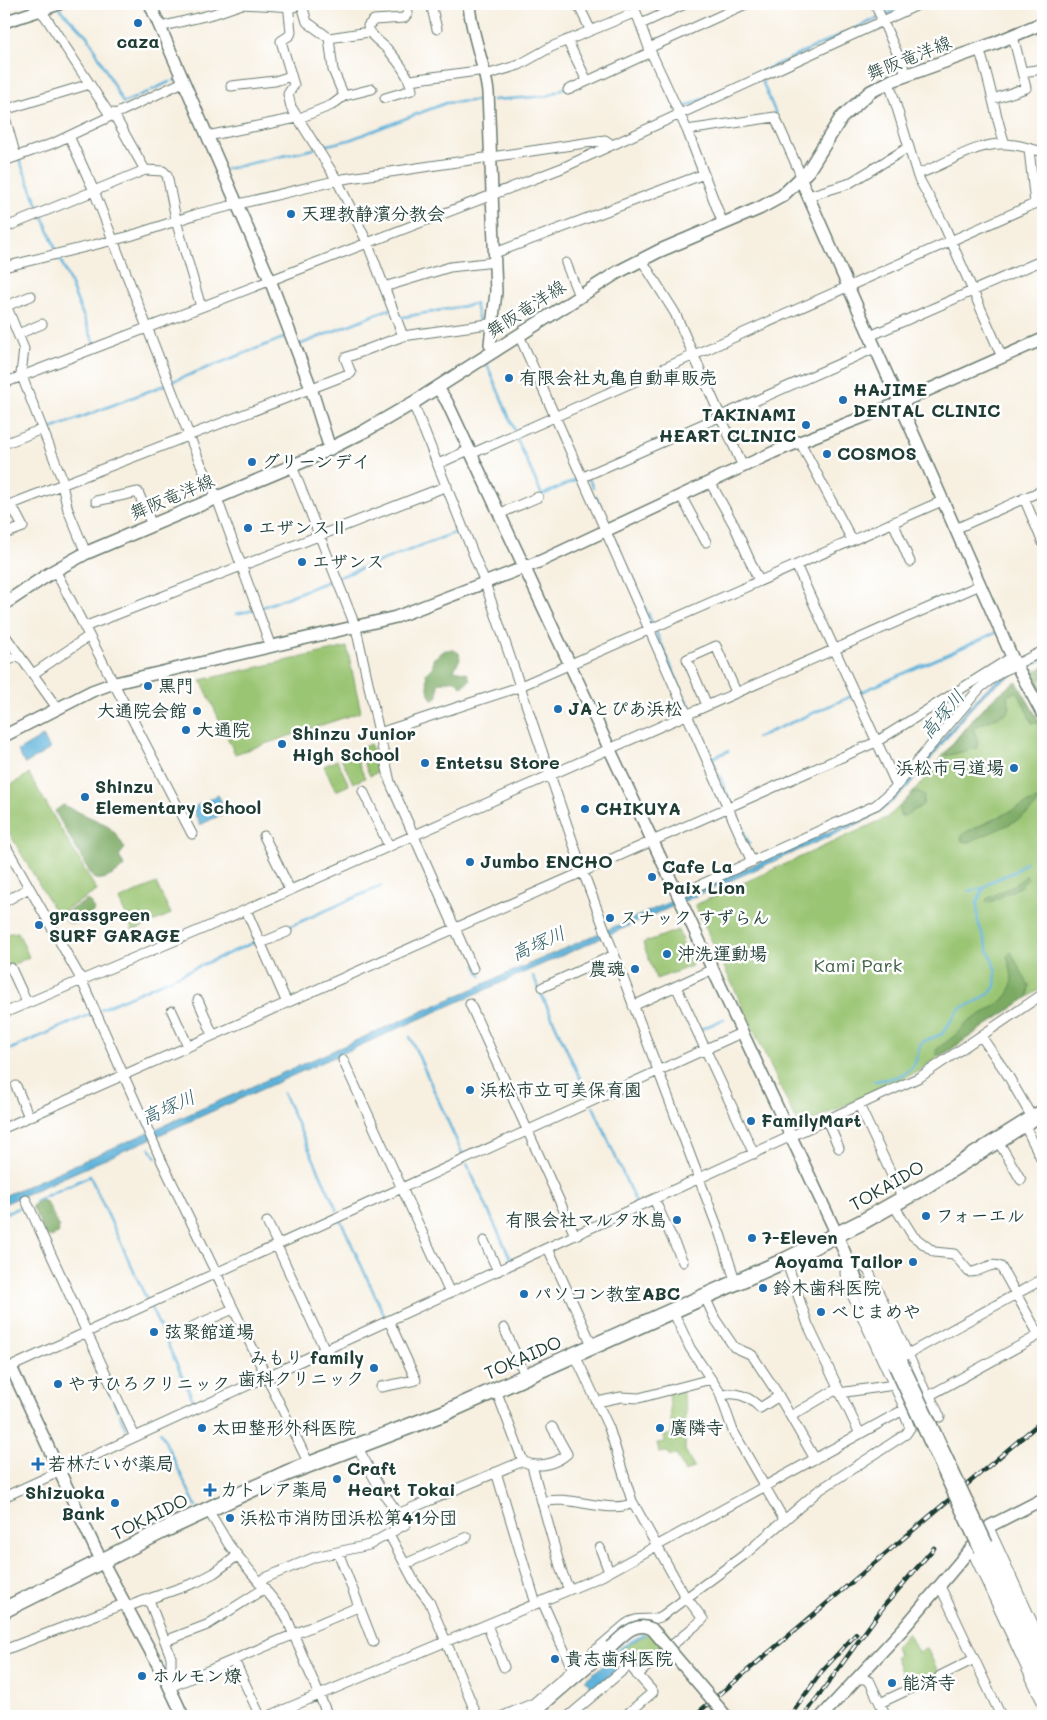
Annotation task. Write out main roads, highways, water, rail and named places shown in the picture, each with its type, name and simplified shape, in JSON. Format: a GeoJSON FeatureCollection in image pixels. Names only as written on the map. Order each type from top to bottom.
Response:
{"type":"FeatureCollection","features":[{"type":"Feature","properties":{"kind":"highway","name":"TOKAIDO"},"geometry":{"type":"LineString","coordinates":[[4,1610],[101,1561],[309,1464],[422,1422],[786,1260],[838,1235],[898,1202],[1033,1118]]}},
{"type":"Feature","properties":{"kind":"main road","name":"舞阪竜洋線"},"geometry":{"type":"LineString","coordinates":[[4,602],[86,553],[330,449],[413,403],[579,296],[641,259],[771,203],[801,180],[850,108],[870,92],[889,82],[1043,23]]}},
{"type":"Feature","properties":{"kind":"water"},"geometry":{"type":"Polygon","coordinates":[[[1043,656],[1043,660],[1007,678],[987,692],[958,723],[904,791],[871,818],[4,1204],[4,1196],[869,814],[902,788],[984,691],[1020,667],[1043,656]]]}},
{"type":"Feature","properties":{"kind":"water"},"geometry":{"type":"Polygon","coordinates":[[[43,736],[50,749],[25,764],[18,751],[43,736]]]}},
{"type":"Feature","properties":{"kind":"water"},"geometry":{"type":"Polygon","coordinates":[[[218,795],[227,812],[200,825],[192,808],[218,795]]]}},
{"type":"Feature","properties":{"kind":"water"},"geometry":{"type":"Polygon","coordinates":[[[622,1650],[629,1659],[593,1690],[585,1680],[622,1650]]]}},
{"type":"Feature","properties":{"kind":"waterway"},"geometry":{"type":"LineString","coordinates":[[902,7],[909,4]]}},
{"type":"Feature","properties":{"kind":"waterway"},"geometry":{"type":"LineString","coordinates":[[60,9],[89,38],[123,103],[135,98]]}},
{"type":"Feature","properties":{"kind":"waterway"},"geometry":{"type":"LineString","coordinates":[[883,16],[898,9]]}},
{"type":"Feature","properties":{"kind":"waterway"},"geometry":{"type":"LineString","coordinates":[[854,29],[878,18]]}},
{"type":"Feature","properties":{"kind":"waterway"},"geometry":{"type":"LineString","coordinates":[[789,59],[849,31]]}},
{"type":"Feature","properties":{"kind":"waterway"},"geometry":{"type":"LineString","coordinates":[[681,109],[784,61]]}},
{"type":"Feature","properties":{"kind":"waterway"},"geometry":{"type":"LineString","coordinates":[[173,81],[177,79]]}},
{"type":"Feature","properties":{"kind":"waterway"},"geometry":{"type":"LineString","coordinates":[[762,81],[776,114]]}},
{"type":"Feature","properties":{"kind":"waterway"},"geometry":{"type":"LineString","coordinates":[[152,90],[169,82]]}},
{"type":"Feature","properties":{"kind":"waterway"},"geometry":{"type":"LineString","coordinates":[[493,100],[548,96],[566,87]]}},
{"type":"Feature","properties":{"kind":"waterway"},"geometry":{"type":"LineString","coordinates":[[138,96],[148,92]]}},
{"type":"Feature","properties":{"kind":"waterway"},"geometry":{"type":"LineString","coordinates":[[319,147],[349,140],[446,103],[484,100]]}},
{"type":"Feature","properties":{"kind":"waterway"},"geometry":{"type":"LineString","coordinates":[[226,169],[314,149]]}},
{"type":"Feature","properties":{"kind":"waterway"},"geometry":{"type":"LineString","coordinates":[[19,159],[40,210]]}},
{"type":"Feature","properties":{"kind":"waterway"},"geometry":{"type":"LineString","coordinates":[[42,214],[56,250]]}},
{"type":"Feature","properties":{"kind":"waterway"},"geometry":{"type":"LineString","coordinates":[[60,258],[94,343]]}},
{"type":"Feature","properties":{"kind":"waterway"},"geometry":{"type":"LineString","coordinates":[[398,318],[475,304],[479,321]]}},
{"type":"Feature","properties":{"kind":"waterway"},"geometry":{"type":"LineString","coordinates":[[299,345],[389,309],[390,311]]}},
{"type":"Feature","properties":{"kind":"waterway"},"geometry":{"type":"LineString","coordinates":[[171,382],[286,337]]}},
{"type":"Feature","properties":{"kind":"waterway"},"geometry":{"type":"LineString","coordinates":[[486,362],[515,431]]}},
{"type":"Feature","properties":{"kind":"waterway"},"geometry":{"type":"LineString","coordinates":[[46,431],[167,384]]}},
{"type":"Feature","properties":{"kind":"waterway"},"geometry":{"type":"LineString","coordinates":[[516,437],[542,495],[580,478]]}},
{"type":"Feature","properties":{"kind":"waterway"},"geometry":{"type":"LineString","coordinates":[[589,479],[593,488]]}},
{"type":"Feature","properties":{"kind":"waterway"},"geometry":{"type":"LineString","coordinates":[[596,496],[608,523]]}},
{"type":"Feature","properties":{"kind":"waterway"},"geometry":{"type":"LineString","coordinates":[[339,577],[457,532]]}},
{"type":"Feature","properties":{"kind":"waterway"},"geometry":{"type":"LineString","coordinates":[[613,535],[621,553]]}},
{"type":"Feature","properties":{"kind":"waterway"},"geometry":{"type":"LineString","coordinates":[[625,561],[646,610]]}},
{"type":"Feature","properties":{"kind":"waterway"},"geometry":{"type":"LineString","coordinates":[[260,608],[334,579]]}},
{"type":"Feature","properties":{"kind":"waterway"},"geometry":{"type":"LineString","coordinates":[[236,614],[254,610]]}},
{"type":"Feature","properties":{"kind":"waterway"},"geometry":{"type":"LineString","coordinates":[[648,613],[652,624]]}},
{"type":"Feature","properties":{"kind":"waterway"},"geometry":{"type":"LineString","coordinates":[[656,632],[681,689]]}},
{"type":"Feature","properties":{"kind":"waterway"},"geometry":{"type":"LineString","coordinates":[[857,694],[995,633]]}},
{"type":"Feature","properties":{"kind":"waterway"},"geometry":{"type":"LineString","coordinates":[[683,694],[690,708]]}},
{"type":"Feature","properties":{"kind":"waterway"},"geometry":{"type":"LineString","coordinates":[[756,738],[852,696]]}},
{"type":"Feature","properties":{"kind":"waterway"},"geometry":{"type":"LineString","coordinates":[[693,716],[716,767]]}},
{"type":"Feature","properties":{"kind":"waterway"},"geometry":{"type":"LineString","coordinates":[[712,758],[728,751]]}},
{"type":"Feature","properties":{"kind":"waterway"},"geometry":{"type":"LineString","coordinates":[[719,775],[731,802]]}},
{"type":"Feature","properties":{"kind":"waterway"},"geometry":{"type":"LineString","coordinates":[[734,809],[749,844]]}},
{"type":"Feature","properties":{"kind":"waterway"},"geometry":{"type":"LineString","coordinates":[[874,1081],[896,1077],[911,1069],[922,1042],[942,1034],[959,1009],[976,1002],[991,992],[995,986],[996,971],[978,922],[977,902],[982,891],[990,882],[1014,872],[1026,862]]}},
{"type":"Feature","properties":{"kind":"waterway"},"geometry":{"type":"LineString","coordinates":[[284,929],[381,886]]}},
{"type":"Feature","properties":{"kind":"waterway"},"geometry":{"type":"LineString","coordinates":[[969,891],[984,888]]}},
{"type":"Feature","properties":{"kind":"waterway"},"geometry":{"type":"LineString","coordinates":[[461,931],[467,944]]}},
{"type":"Feature","properties":{"kind":"waterway"},"geometry":{"type":"LineString","coordinates":[[101,1009],[257,941]]}},
{"type":"Feature","properties":{"kind":"waterway"},"geometry":{"type":"LineString","coordinates":[[476,965],[481,976]]}},
{"type":"Feature","properties":{"kind":"waterway"},"geometry":{"type":"LineString","coordinates":[[533,976],[589,1098]]}},
{"type":"Feature","properties":{"kind":"waterway"},"geometry":{"type":"LineString","coordinates":[[4,1052],[93,1013]]}},
{"type":"Feature","properties":{"kind":"waterway"},"geometry":{"type":"LineString","coordinates":[[699,1030],[724,1019]]}},
{"type":"Feature","properties":{"kind":"waterway"},"geometry":{"type":"LineString","coordinates":[[410,1037],[463,1155]]}},
{"type":"Feature","properties":{"kind":"waterway"},"geometry":{"type":"LineString","coordinates":[[283,1093],[337,1210]]}},
{"type":"Feature","properties":{"kind":"waterway"},"geometry":{"type":"LineString","coordinates":[[593,1106],[636,1203]]}},
{"type":"Feature","properties":{"kind":"waterway"},"geometry":{"type":"LineString","coordinates":[[150,1148],[156,1158]]}},
{"type":"Feature","properties":{"kind":"waterway"},"geometry":{"type":"LineString","coordinates":[[467,1164],[511,1260]]}},
{"type":"Feature","properties":{"kind":"waterway"},"geometry":{"type":"LineString","coordinates":[[90,1176],[147,1300]]}},
{"type":"Feature","properties":{"kind":"waterway"},"geometry":{"type":"LineString","coordinates":[[35,1201],[90,1176]]}},
{"type":"Feature","properties":{"kind":"waterway"},"geometry":{"type":"LineString","coordinates":[[4,1214],[23,1206]]}},
{"type":"Feature","properties":{"kind":"waterway"},"geometry":{"type":"LineString","coordinates":[[341,1221],[384,1315]]}},
{"type":"Feature","properties":{"kind":"waterway"},"geometry":{"type":"LineString","coordinates":[[151,1308],[195,1404]]}},
{"type":"Feature","properties":{"kind":"waterway"},"geometry":{"type":"LineString","coordinates":[[4,1354],[6,1359]]}},
{"type":"Feature","properties":{"kind":"waterway"},"geometry":{"type":"LineString","coordinates":[[94,1357],[95,1362]]}},
{"type":"Feature","properties":{"kind":"waterway"},"geometry":{"type":"LineString","coordinates":[[98,1368],[103,1378]]}},
{"type":"Feature","properties":{"kind":"waterway"},"geometry":{"type":"LineString","coordinates":[[105,1382],[112,1397]]}},
{"type":"Feature","properties":{"kind":"waterway"},"geometry":{"type":"LineString","coordinates":[[114,1402],[118,1411]]}},
{"type":"Feature","properties":{"kind":"waterway"},"geometry":{"type":"LineString","coordinates":[[120,1415],[126,1429]]}},
{"type":"Feature","properties":{"kind":"waterway"},"geometry":{"type":"LineString","coordinates":[[160,1431],[196,1506]]}},
{"type":"Feature","properties":{"kind":"waterway"},"geometry":{"type":"LineString","coordinates":[[609,1655],[644,1634]]}},
{"type":"Feature","properties":{"kind":"railway"},"geometry":{"type":"LineString","coordinates":[[694,1716],[1043,1420]]}},
{"type":"Feature","properties":{"kind":"railway"},"geometry":{"type":"LineString","coordinates":[[804,1716],[884,1606],[934,1548]]}},
{"type":"Feature","properties":{"kind":"railway"},"geometry":{"type":"LineString","coordinates":[[790,1716],[822,1671],[856,1634]]}},
{"type":"Feature","properties":{"kind":"place","name":"caza"},"geometry":{"type":"Point","coordinates":[138,23]}},
{"type":"Feature","properties":{"kind":"place","name":"天理教静濱分教会"},"geometry":{"type":"Point","coordinates":[291,214]}},
{"type":"Feature","properties":{"kind":"place","name":"有限会社丸亀自動車販売"},"geometry":{"type":"Point","coordinates":[509,378]}},
{"type":"Feature","properties":{"kind":"place","name":"HAJIME DENTAL CLINIC"},"geometry":{"type":"Point","coordinates":[843,400]}},
{"type":"Feature","properties":{"kind":"place","name":"TAKINAMI HEART CLINIC"},"geometry":{"type":"Point","coordinates":[806,425]}},
{"type":"Feature","properties":{"kind":"place","name":"COSMOS"},"geometry":{"type":"Point","coordinates":[827,454]}},
{"type":"Feature","properties":{"kind":"place","name":"グリーンデイ"},"geometry":{"type":"Point","coordinates":[252,462]}},
{"type":"Feature","properties":{"kind":"place","name":"エザンスⅡ"},"geometry":{"type":"Point","coordinates":[248,528]}},
{"type":"Feature","properties":{"kind":"place","name":"エザンス"},"geometry":{"type":"Point","coordinates":[302,562]}},
{"type":"Feature","properties":{"kind":"place","name":"黒門"},"geometry":{"type":"Point","coordinates":[148,686]}},
{"type":"Feature","properties":{"kind":"place","name":"JAとぴあ浜松"},"geometry":{"type":"Point","coordinates":[558,709]}},
{"type":"Feature","properties":{"kind":"place","name":"大通院会館"},"geometry":{"type":"Point","coordinates":[197,711]}},
{"type":"Feature","properties":{"kind":"place","name":"大通院"},"geometry":{"type":"Point","coordinates":[186,730]}},
{"type":"Feature","properties":{"kind":"place","name":"Shinzu Junior High School"},"geometry":{"type":"Point","coordinates":[282,744]}},
{"type":"Feature","properties":{"kind":"place","name":"Entetsu Store"},"geometry":{"type":"Point","coordinates":[425,763]}},
{"type":"Feature","properties":{"kind":"place","name":"浜松市弓道場"},"geometry":{"type":"Point","coordinates":[1014,768]}},
{"type":"Feature","properties":{"kind":"place","name":"Shinzu Elementary School"},"geometry":{"type":"Point","coordinates":[85,797]}},
{"type":"Feature","properties":{"kind":"place","name":"CHIKUYA"},"geometry":{"type":"Point","coordinates":[585,809]}},
{"type":"Feature","properties":{"kind":"place","name":"Jumbo ENCHO"},"geometry":{"type":"Point","coordinates":[470,862]}},
{"type":"Feature","properties":{"kind":"place","name":"Cafe La Paix Lion"},"geometry":{"type":"Point","coordinates":[652,877]}},
{"type":"Feature","properties":{"kind":"place","name":"スナック すずらん"},"geometry":{"type":"Point","coordinates":[610,918]}},
{"type":"Feature","properties":{"kind":"place","name":"grassgreen SURF GARAGE"},"geometry":{"type":"Point","coordinates":[39,925]}},
{"type":"Feature","properties":{"kind":"place","name":"沖洗運動場"},"geometry":{"type":"Point","coordinates":[667,954]}},
{"type":"Feature","properties":{"kind":"place","name":"農魂"},"geometry":{"type":"Point","coordinates":[635,969]}},
{"type":"Feature","properties":{"kind":"place","name":"浜松市立可美保育園"},"geometry":{"type":"Point","coordinates":[470,1090]}},
{"type":"Feature","properties":{"kind":"place","name":"FamilyMart"},"geometry":{"type":"Point","coordinates":[751,1121]}},
{"type":"Feature","properties":{"kind":"place","name":"フォーエル"},"geometry":{"type":"Point","coordinates":[926,1216]}},
{"type":"Feature","properties":{"kind":"place","name":"有限会社マルタ水島"},"geometry":{"type":"Point","coordinates":[677,1220]}},
{"type":"Feature","properties":{"kind":"place","name":"7-Eleven"},"geometry":{"type":"Point","coordinates":[752,1238]}},
{"type":"Feature","properties":{"kind":"place","name":"Aoyama Tailor"},"geometry":{"type":"Point","coordinates":[913,1262]}},
{"type":"Feature","properties":{"kind":"place","name":"鈴木歯科医院"},"geometry":{"type":"Point","coordinates":[763,1288]}},
{"type":"Feature","properties":{"kind":"place","name":"パソコン教室ABC"},"geometry":{"type":"Point","coordinates":[524,1294]}},
{"type":"Feature","properties":{"kind":"place","name":"べじまめや"},"geometry":{"type":"Point","coordinates":[821,1312]}},
{"type":"Feature","properties":{"kind":"place","name":"弦聚館道場"},"geometry":{"type":"Point","coordinates":[154,1332]}},
{"type":"Feature","properties":{"kind":"place","name":"みもり family 歯科クリニック"},"geometry":{"type":"Point","coordinates":[374,1368]}},
{"type":"Feature","properties":{"kind":"place","name":"やすひろクリニック"},"geometry":{"type":"Point","coordinates":[58,1384]}},
{"type":"Feature","properties":{"kind":"place","name":"太田整形外科医院"},"geometry":{"type":"Point","coordinates":[202,1428]}},
{"type":"Feature","properties":{"kind":"place","name":"廣隣寺"},"geometry":{"type":"Point","coordinates":[660,1428]}},
{"type":"Feature","properties":{"kind":"place","name":"若林たいが薬局"},"geometry":{"type":"Point","coordinates":[38,1464]}},
{"type":"Feature","properties":{"kind":"place","name":"Craft Heart Tokai"},"geometry":{"type":"Point","coordinates":[337,1479]}},
{"type":"Feature","properties":{"kind":"place","name":"カトレア薬局"},"geometry":{"type":"Point","coordinates":[210,1490]}},
{"type":"Feature","properties":{"kind":"place","name":"Shizuoka Bank"},"geometry":{"type":"Point","coordinates":[115,1503]}},
{"type":"Feature","properties":{"kind":"place","name":"浜松市消防団浜松第41分団"},"geometry":{"type":"Point","coordinates":[230,1518]}},
{"type":"Feature","properties":{"kind":"place","name":"貴志歯科医院"},"geometry":{"type":"Point","coordinates":[555,1659]}},
{"type":"Feature","properties":{"kind":"place","name":"ホルモン燎"},"geometry":{"type":"Point","coordinates":[142,1676]}},
{"type":"Feature","properties":{"kind":"place","name":"能済寺"},"geometry":{"type":"Point","coordinates":[892,1683]}},
{"type":"Feature","properties":{"kind":"water label","name":"高塚川"},"geometry":{"type":"Point","coordinates":[942,714]}},
{"type":"Feature","properties":{"kind":"water label","name":"高塚川"},"geometry":{"type":"Point","coordinates":[538,943]}},
{"type":"Feature","properties":{"kind":"water label","name":"高塚川"},"geometry":{"type":"Point","coordinates":[168,1107]}},
{"type":"Feature","properties":{"kind":"park label","name":"Kami Park"},"geometry":{"type":"Point","coordinates":[858,966]}}]}
